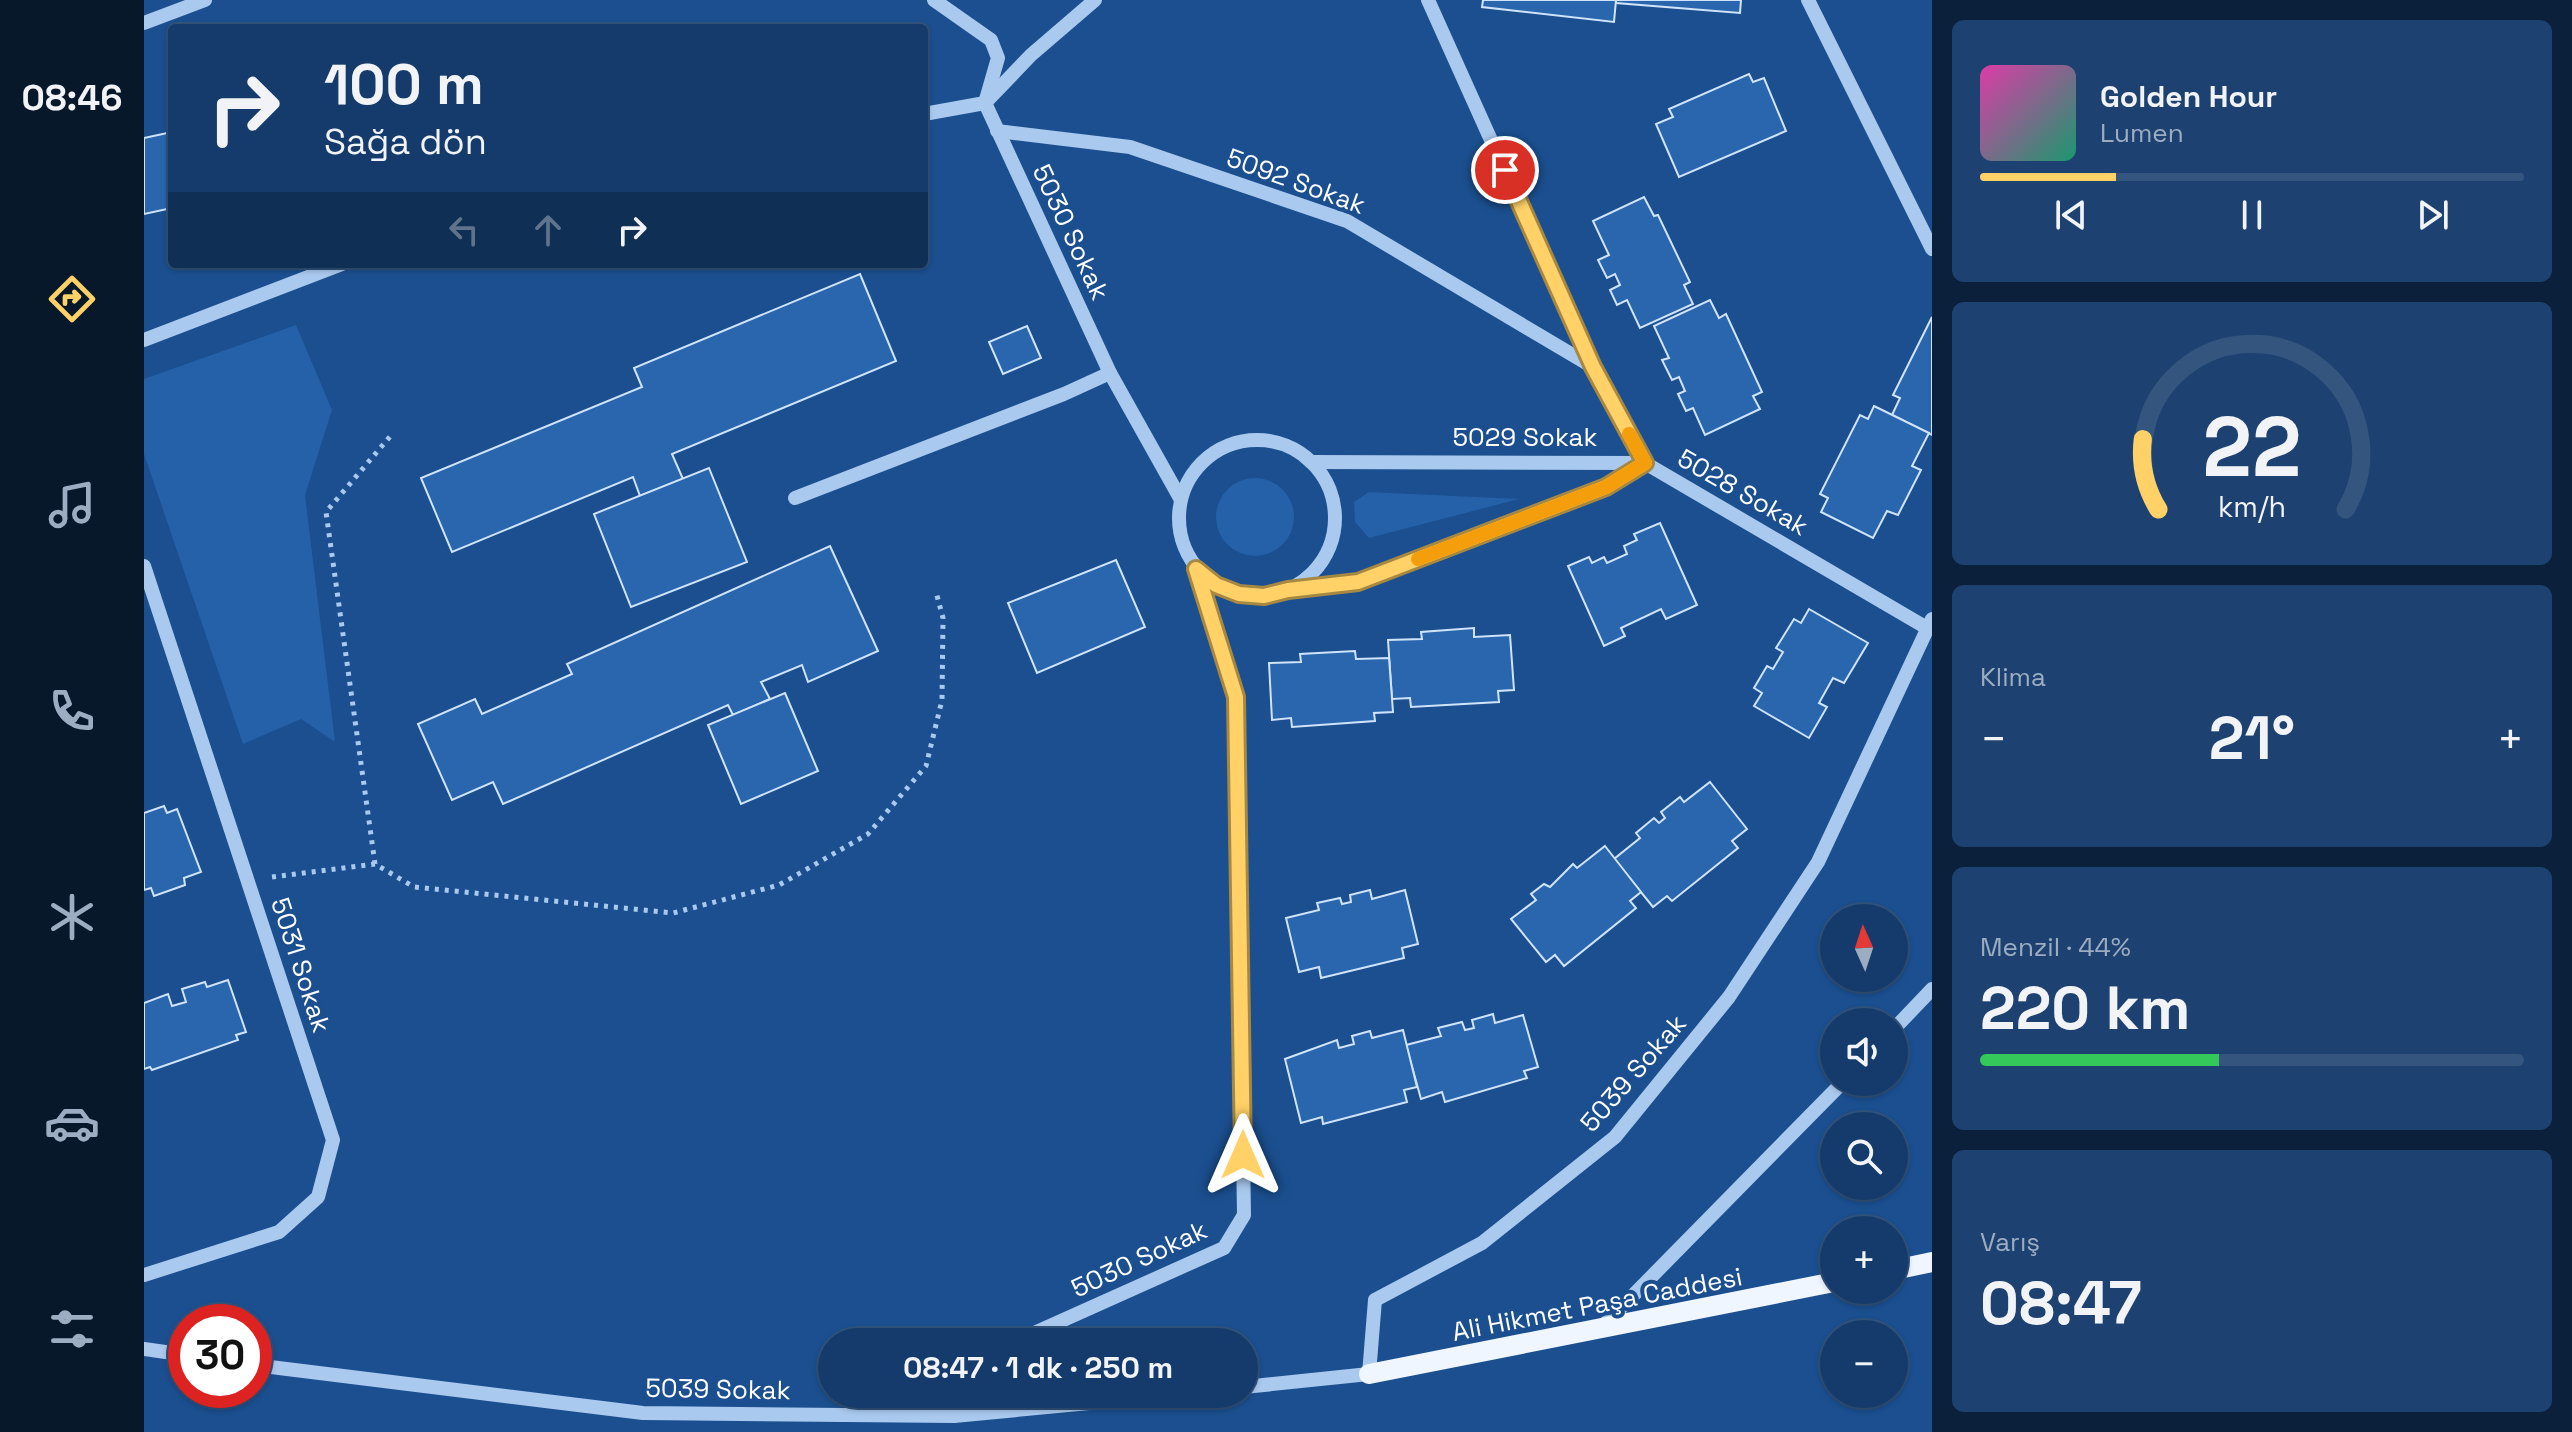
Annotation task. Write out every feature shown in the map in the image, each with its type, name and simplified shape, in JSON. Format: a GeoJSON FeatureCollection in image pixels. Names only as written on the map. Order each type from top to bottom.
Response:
{"type":"FeatureCollection","features":[{"type":"Feature","properties":{"kind":"main road"},"geometry":{"type":"LineString","coordinates":[[1908,1267],[1932,1262]]}},
{"type":"Feature","properties":{"kind":"main road","name":"Ali Hikmet Paşa Caddesi"},"geometry":{"type":"LineString","coordinates":[[1369,1374],[1597,1332],[1820,1285]]}},
{"type":"Feature","properties":{"kind":"street"},"geometry":{"type":"LineString","coordinates":[[144,23],[205,0]]}},
{"type":"Feature","properties":{"kind":"street"},"geometry":{"type":"LineString","coordinates":[[934,0],[991,40],[998,58],[985,103]]}},
{"type":"Feature","properties":{"kind":"street"},"geometry":{"type":"LineString","coordinates":[[928,113],[985,103],[1031,55],[1095,0]]}},
{"type":"Feature","properties":{"kind":"street","name":"5028 Sokak"},"geometry":{"type":"LineString","coordinates":[[1428,0],[1593,367],[1645,463],[1930,623]]}},
{"type":"Feature","properties":{"kind":"street"},"geometry":{"type":"LineString","coordinates":[[1808,0],[1932,249]]}},
{"type":"Feature","properties":{"kind":"street","name":"5030 Sokak"},"geometry":{"type":"LineString","coordinates":[[985,103],[1110,373],[1180,498]]}},
{"type":"Feature","properties":{"kind":"street","name":"5092 Sokak"},"geometry":{"type":"LineString","coordinates":[[997,131],[1130,147],[1347,221],[1593,367]]}},
{"type":"Feature","properties":{"kind":"street"},"geometry":{"type":"LineString","coordinates":[[144,340],[332,268]]}},
{"type":"Feature","properties":{"kind":"street"},"geometry":{"type":"LineString","coordinates":[[795,498],[1064,394],[1110,373]]}},
{"type":"Feature","properties":{"kind":"street"},"geometry":{"type":"LineString","coordinates":[[1254,440],[1279,442],[1311,462],[1330,490],[1335,513],[1333,536],[1325,557],[1309,576],[1288,590],[1264,596],[1239,594],[1216,585],[1196,569],[1183,548],[1178,523],[1180,498],[1190,475],[1207,457],[1229,444],[1254,440]]}},
{"type":"Feature","properties":{"kind":"street","name":"5029 Sokak"},"geometry":{"type":"LineString","coordinates":[[1311,462],[1645,463]]}},
{"type":"Feature","properties":{"kind":"street","name":"5029 Sokak"},"geometry":{"type":"LineString","coordinates":[[1288,590],[1358,582],[1606,487],[1645,463]]}},
{"type":"Feature","properties":{"kind":"street","name":"5031 Sokak"},"geometry":{"type":"LineString","coordinates":[[144,566],[333,1140],[318,1197],[279,1232],[144,1275]]}},
{"type":"Feature","properties":{"kind":"street","name":"5030 Sokak"},"geometry":{"type":"LineString","coordinates":[[1045,1328],[1224,1248],[1244,1215],[1236,697],[1196,569]]}},
{"type":"Feature","properties":{"kind":"street","name":"5039 Sokak"},"geometry":{"type":"LineString","coordinates":[[1369,1374],[1375,1300],[1482,1243],[1615,1137],[1729,997],[1818,862],[1930,623]]}},
{"type":"Feature","properties":{"kind":"street"},"geometry":{"type":"LineString","coordinates":[[1908,1014],[1932,989]]}},
{"type":"Feature","properties":{"kind":"street"},"geometry":{"type":"LineString","coordinates":[[1597,1332],[1829,1096]]}},
{"type":"Feature","properties":{"kind":"street"},"geometry":{"type":"LineString","coordinates":[[144,1349],[168,1352]]}},
{"type":"Feature","properties":{"kind":"street","name":"5039 Sokak"},"geometry":{"type":"LineString","coordinates":[[272,1367],[643,1413],[954,1416],[1038,1408]]}},
{"type":"Feature","properties":{"kind":"street"},"geometry":{"type":"LineString","coordinates":[[1258,1386],[1369,1374]]}},
{"type":"Feature","properties":{"kind":"street"},"geometry":{"type":"LineString","coordinates":[[954,1408],[954,1416]]}},
{"type":"Feature","properties":{"kind":"path"},"geometry":{"type":"LineString","coordinates":[[375,864],[326,512],[393,433]]}},
{"type":"Feature","properties":{"kind":"path"},"geometry":{"type":"LineString","coordinates":[[247,880],[375,864],[414,887],[673,913],[779,885],[868,834],[926,766],[942,700],[943,618],[936,592]]}},
{"type":"Feature","properties":{"kind":"shaded area"},"geometry":{"type":"Polygon","coordinates":[[[296,325],[332,410],[305,495],[335,742],[301,719],[243,744],[144,454],[144,379],[296,325]]]}},
{"type":"Feature","properties":{"kind":"shaded area"},"geometry":{"type":"Polygon","coordinates":[[[1255,478],[1270,481],[1282,490],[1291,502],[1294,517],[1291,532],[1282,544],[1270,553],[1255,556],[1240,553],[1228,544],[1219,532],[1216,517],[1219,502],[1228,490],[1240,481],[1255,478]]]}},
{"type":"Feature","properties":{"kind":"shaded area"},"geometry":{"type":"Polygon","coordinates":[[[1369,492],[1519,499],[1369,538],[1355,522],[1354,502],[1369,492]]]}},
{"type":"Feature","properties":{"kind":"building"},"geometry":{"type":"Polygon","coordinates":[[[1483,0],[1616,0],[1614,22],[1482,7],[1483,0]]]}},
{"type":"Feature","properties":{"kind":"building"},"geometry":{"type":"Polygon","coordinates":[[[1616,0],[1741,0],[1740,13],[1616,3],[1616,0]]]}},
{"type":"Feature","properties":{"kind":"building"},"geometry":{"type":"Polygon","coordinates":[[[1749,74],[1753,82],[1764,78],[1786,131],[1679,177],[1656,124],[1673,117],[1669,109],[1749,74]]]}},
{"type":"Feature","properties":{"kind":"building"},"geometry":{"type":"Polygon","coordinates":[[[168,133],[168,209],[144,214],[144,138],[168,133]]]}},
{"type":"Feature","properties":{"kind":"building"},"geometry":{"type":"Polygon","coordinates":[[[1644,197],[1654,216],[1658,215],[1690,282],[1684,285],[1693,304],[1640,328],[1627,300],[1617,305],[1610,290],[1620,285],[1615,274],[1607,278],[1598,260],[1609,255],[1593,221],[1644,197]]]}},
{"type":"Feature","properties":{"kind":"building"},"geometry":{"type":"Polygon","coordinates":[[[860,274],[896,361],[672,454],[683,479],[640,496],[633,477],[452,552],[421,478],[642,387],[634,368],[860,274]]]}},
{"type":"Feature","properties":{"kind":"building"},"geometry":{"type":"Polygon","coordinates":[[[1710,300],[1719,318],[1726,314],[1762,392],[1753,396],[1760,409],[1705,435],[1693,408],[1686,411],[1678,394],[1685,391],[1679,377],[1672,380],[1662,360],[1669,358],[1654,326],[1710,300]]]}},
{"type":"Feature","properties":{"kind":"building"},"geometry":{"type":"Polygon","coordinates":[[[1932,317],[1932,435],[1892,415],[1900,398],[1893,395],[1932,317]]]}},
{"type":"Feature","properties":{"kind":"building"},"geometry":{"type":"Polygon","coordinates":[[[1027,326],[1041,358],[1003,374],[989,342],[1027,326]]]}},
{"type":"Feature","properties":{"kind":"building"},"geometry":{"type":"Polygon","coordinates":[[[1874,406],[1929,433],[1912,466],[1921,470],[1898,515],[1887,511],[1873,538],[1821,512],[1828,498],[1820,494],[1860,415],[1868,419],[1874,406]]]}},
{"type":"Feature","properties":{"kind":"building"},"geometry":{"type":"Polygon","coordinates":[[[709,468],[747,562],[631,607],[594,514],[709,468]]]}},
{"type":"Feature","properties":{"kind":"building"},"geometry":{"type":"Polygon","coordinates":[[[1660,523],[1697,605],[1666,619],[1661,609],[1621,628],[1625,636],[1604,646],[1568,566],[1589,557],[1592,563],[1604,557],[1607,563],[1627,554],[1624,546],[1637,540],[1634,534],[1660,523]]]}},
{"type":"Feature","properties":{"kind":"building"},"geometry":{"type":"Polygon","coordinates":[[[830,546],[878,651],[808,682],[802,665],[761,682],[770,699],[733,715],[728,705],[503,804],[493,782],[452,800],[418,724],[475,699],[482,714],[572,674],[567,664],[830,546]]]}},
{"type":"Feature","properties":{"kind":"building"},"geometry":{"type":"Polygon","coordinates":[[[1116,560],[1145,627],[1037,673],[1008,603],[1116,560]]]}},
{"type":"Feature","properties":{"kind":"building"},"geometry":{"type":"Polygon","coordinates":[[[1809,609],[1868,643],[1844,683],[1833,678],[1819,703],[1827,707],[1809,738],[1754,706],[1762,693],[1754,688],[1767,666],[1773,669],[1783,652],[1776,648],[1794,619],[1801,623],[1809,609]]]}},
{"type":"Feature","properties":{"kind":"building"},"geometry":{"type":"Polygon","coordinates":[[[1474,628],[1474,637],[1510,635],[1514,690],[1498,691],[1499,702],[1411,707],[1410,698],[1392,699],[1388,640],[1422,639],[1421,632],[1474,628]]]}},
{"type":"Feature","properties":{"kind":"building"},"geometry":{"type":"Polygon","coordinates":[[[1355,651],[1356,659],[1389,658],[1393,712],[1374,713],[1375,721],[1292,727],[1291,718],[1272,720],[1269,663],[1301,662],[1300,654],[1355,651]]]}},
{"type":"Feature","properties":{"kind":"building"},"geometry":{"type":"Polygon","coordinates":[[[785,693],[818,771],[741,804],[708,725],[785,693]]]}},
{"type":"Feature","properties":{"kind":"building"},"geometry":{"type":"Polygon","coordinates":[[[1710,782],[1747,829],[1732,841],[1738,848],[1672,901],[1667,896],[1653,907],[1614,859],[1640,838],[1636,833],[1654,818],[1659,823],[1665,818],[1661,812],[1680,797],[1684,802],[1710,782]]]}},
{"type":"Feature","properties":{"kind":"building"},"geometry":{"type":"Polygon","coordinates":[[[164,806],[167,813],[177,809],[201,872],[184,878],[185,885],[154,896],[151,888],[144,890],[144,813],[164,806]]]}},
{"type":"Feature","properties":{"kind":"building"},"geometry":{"type":"Polygon","coordinates":[[[1605,846],[1641,892],[1630,901],[1636,908],[1564,966],[1555,955],[1546,962],[1511,919],[1536,900],[1531,894],[1544,884],[1550,887],[1573,864],[1577,868],[1605,846]]]}},
{"type":"Feature","properties":{"kind":"building"},"geometry":{"type":"Polygon","coordinates":[[[1370,890],[1372,899],[1405,890],[1418,944],[1402,948],[1404,958],[1321,978],[1319,967],[1299,972],[1286,918],[1319,910],[1317,903],[1340,898],[1342,904],[1351,902],[1350,895],[1370,890]]]}},
{"type":"Feature","properties":{"kind":"building"},"geometry":{"type":"Polygon","coordinates":[[[228,980],[246,1032],[236,1035],[238,1040],[152,1070],[150,1067],[144,1069],[144,1003],[168,994],[172,1006],[186,1002],[182,989],[205,982],[207,987],[228,980]]]}},
{"type":"Feature","properties":{"kind":"building"},"geometry":{"type":"Polygon","coordinates":[[[1493,1014],[1495,1023],[1523,1015],[1538,1067],[1524,1071],[1527,1078],[1445,1102],[1442,1092],[1421,1099],[1406,1045],[1441,1036],[1438,1028],[1462,1022],[1465,1030],[1474,1028],[1472,1020],[1493,1014]]]}},
{"type":"Feature","properties":{"kind":"building"},"geometry":{"type":"Polygon","coordinates":[[[1403,1030],[1417,1087],[1404,1090],[1407,1102],[1323,1124],[1322,1117],[1301,1123],[1285,1059],[1337,1040],[1339,1048],[1354,1044],[1352,1036],[1370,1031],[1372,1038],[1403,1030]]]}},
{"type":"Feature","properties":{"kind":"slow traffic"},"geometry":{"type":"LineString","coordinates":[[1418,559],[1606,487],[1645,463],[1629,434]]}},
{"type":"Feature","properties":{"kind":"route"},"geometry":{"type":"LineString","coordinates":[[1243,1155],[1236,697],[1196,569],[1216,585],[1239,594],[1264,596],[1358,582],[1606,487],[1645,463],[1593,367],[1505,170]]}}]}
